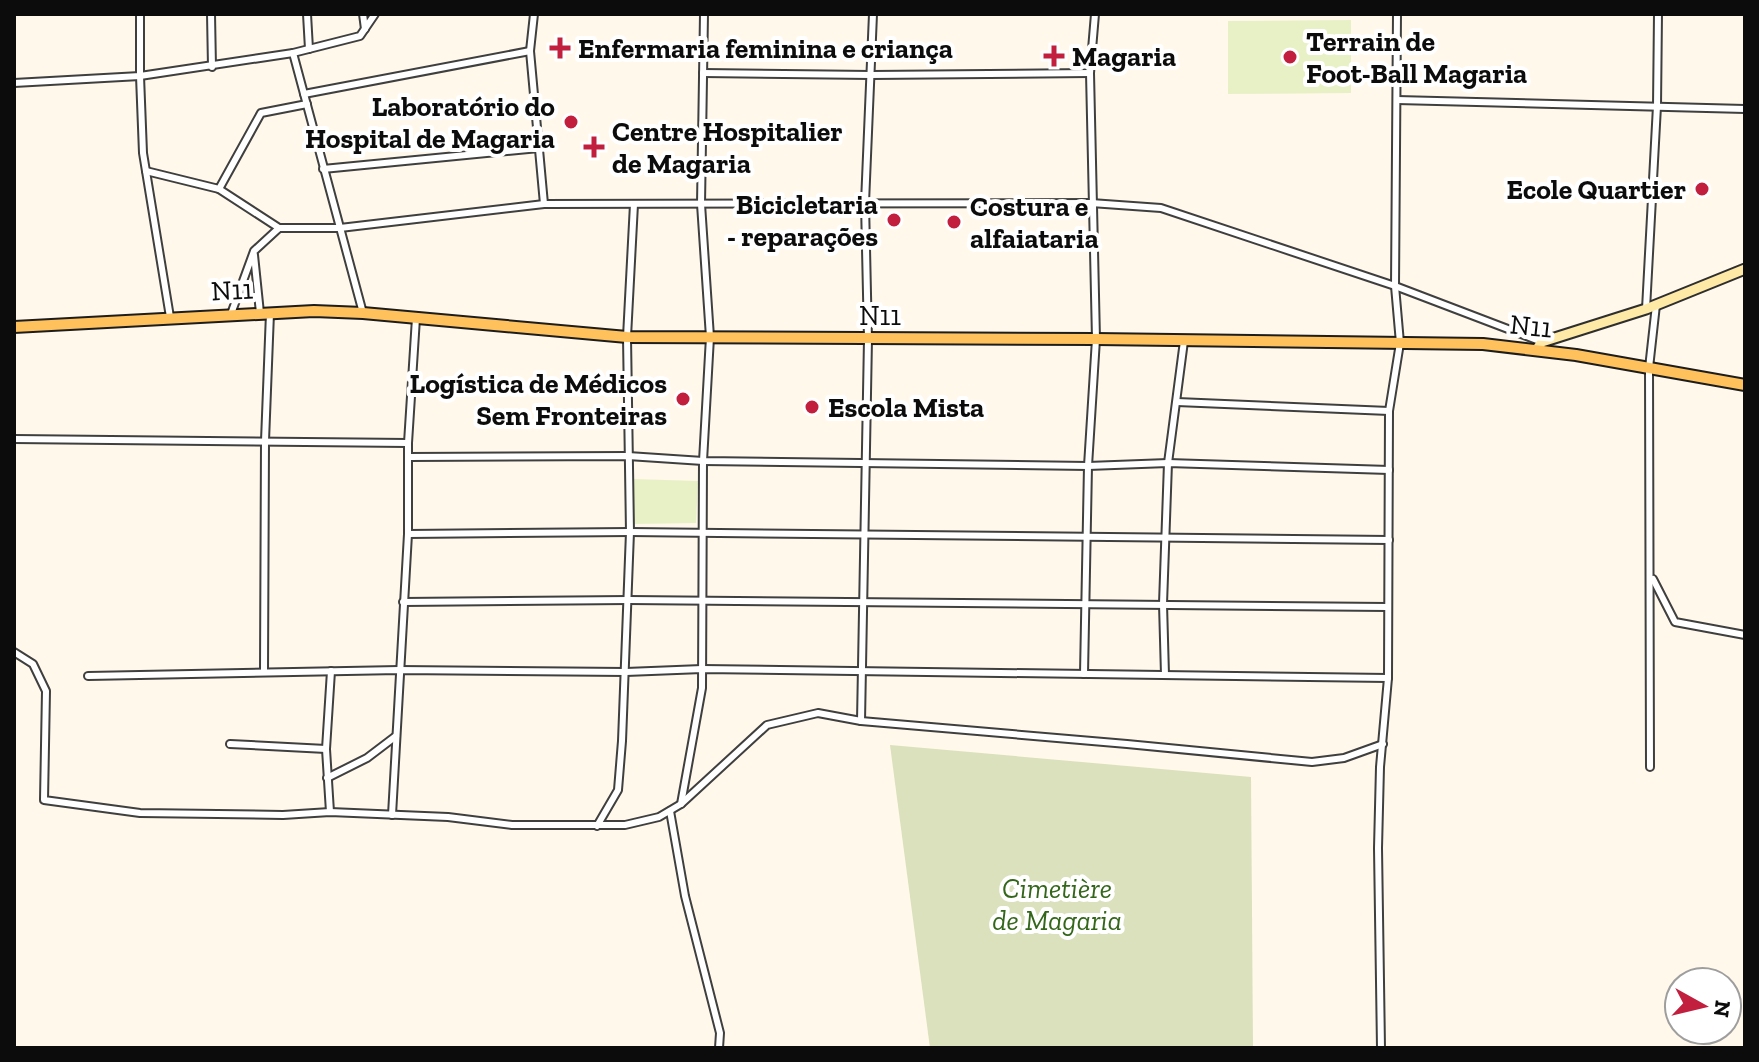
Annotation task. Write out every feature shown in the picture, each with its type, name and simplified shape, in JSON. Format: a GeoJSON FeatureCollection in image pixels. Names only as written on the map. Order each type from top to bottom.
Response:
{"type":"FeatureCollection","features":[{"type":"Feature","properties":{"kind":"main road"},"geometry":{"type":"LineString","coordinates":[[1539,346],[1651,307],[1745,269]]}},
{"type":"Feature","properties":{"kind":"main road","name":"N11"},"geometry":{"type":"LineString","coordinates":[[14,327],[231,314],[363,313],[627,337],[1483,344],[1539,346],[1745,385]]}},
{"type":"Feature","properties":{"kind":"street"},"geometry":{"type":"LineString","coordinates":[[140,14],[146,171],[170,317]]}},
{"type":"Feature","properties":{"kind":"street"},"geometry":{"type":"LineString","coordinates":[[211,14],[212,67]]}},
{"type":"Feature","properties":{"kind":"street"},"geometry":{"type":"LineString","coordinates":[[307,14],[309,49]]}},
{"type":"Feature","properties":{"kind":"street"},"geometry":{"type":"LineString","coordinates":[[363,14],[365,29]]}},
{"type":"Feature","properties":{"kind":"street"},"geometry":{"type":"LineString","coordinates":[[14,83],[140,76],[293,53],[360,36],[375,14]]}},
{"type":"Feature","properties":{"kind":"street"},"geometry":{"type":"LineString","coordinates":[[534,14],[530,51],[544,204]]}},
{"type":"Feature","properties":{"kind":"street"},"geometry":{"type":"LineString","coordinates":[[681,804],[695,736],[702,669],[703,461],[710,337],[701,204],[704,14]]}},
{"type":"Feature","properties":{"kind":"street"},"geometry":{"type":"LineString","coordinates":[[861,721],[868,339],[865,203],[873,14]]}},
{"type":"Feature","properties":{"kind":"street"},"geometry":{"type":"LineString","coordinates":[[1084,674],[1088,466],[1096,339],[1090,73],[1095,14]]}},
{"type":"Feature","properties":{"kind":"street"},"geometry":{"type":"LineString","coordinates":[[1381,1048],[1378,848],[1388,678],[1389,411],[1400,343],[1395,286],[1397,14]]}},
{"type":"Feature","properties":{"kind":"street"},"geometry":{"type":"LineString","coordinates":[[1650,767],[1649,368],[1658,14]]}},
{"type":"Feature","properties":{"kind":"street"},"geometry":{"type":"LineString","coordinates":[[304,94],[530,51]]}},
{"type":"Feature","properties":{"kind":"street"},"geometry":{"type":"LineString","coordinates":[[293,53],[363,313]]}},
{"type":"Feature","properties":{"kind":"street"},"geometry":{"type":"LineString","coordinates":[[703,73],[1090,73]]}},
{"type":"Feature","properties":{"kind":"street"},"geometry":{"type":"LineString","coordinates":[[1397,100],[1745,109]]}},
{"type":"Feature","properties":{"kind":"street"},"geometry":{"type":"LineString","coordinates":[[219,189],[261,113],[307,104]]}},
{"type":"Feature","properties":{"kind":"street"},"geometry":{"type":"LineString","coordinates":[[323,169],[539,148]]}},
{"type":"Feature","properties":{"kind":"street"},"geometry":{"type":"LineString","coordinates":[[146,171],[219,189],[279,228],[340,228],[544,204],[1091,203],[1161,208],[1395,286],[1539,346]]}},
{"type":"Feature","properties":{"kind":"street"},"geometry":{"type":"LineString","coordinates":[[597,826],[618,790],[626,672],[630,532],[627,337],[634,204]]}},
{"type":"Feature","properties":{"kind":"street"},"geometry":{"type":"LineString","coordinates":[[231,314],[254,251],[279,228]]}},
{"type":"Feature","properties":{"kind":"street"},"geometry":{"type":"LineString","coordinates":[[254,251],[265,313],[264,672]]}},
{"type":"Feature","properties":{"kind":"street"},"geometry":{"type":"LineString","coordinates":[[392,815],[408,534],[408,443],[416,318]]}},
{"type":"Feature","properties":{"kind":"street"},"geometry":{"type":"LineString","coordinates":[[1165,675],[1163,604],[1168,463],[1184,341]]}},
{"type":"Feature","properties":{"kind":"street"},"geometry":{"type":"LineString","coordinates":[[1177,402],[1389,411]]}},
{"type":"Feature","properties":{"kind":"street"},"geometry":{"type":"LineString","coordinates":[[14,439],[408,443]]}},
{"type":"Feature","properties":{"kind":"street"},"geometry":{"type":"LineString","coordinates":[[408,457],[628,456],[703,461],[1088,466],[1168,463],[1389,470]]}},
{"type":"Feature","properties":{"kind":"street"},"geometry":{"type":"LineString","coordinates":[[408,534],[702,532],[1389,540]]}},
{"type":"Feature","properties":{"kind":"street"},"geometry":{"type":"LineString","coordinates":[[1651,576],[1675,622],[1745,635]]}},
{"type":"Feature","properties":{"kind":"street"},"geometry":{"type":"LineString","coordinates":[[403,602],[702,600],[1388,607]]}},
{"type":"Feature","properties":{"kind":"street"},"geometry":{"type":"LineString","coordinates":[[14,652],[33,664],[46,691],[44,800],[140,813],[283,815],[330,812],[448,817],[512,825],[625,825],[659,817],[681,804],[767,725],[818,713],[861,721],[1312,762],[1344,758],[1383,744]]}},
{"type":"Feature","properties":{"kind":"street"},"geometry":{"type":"LineString","coordinates":[[88,676],[399,670],[626,672],[702,669],[1388,678]]}},
{"type":"Feature","properties":{"kind":"street"},"geometry":{"type":"LineString","coordinates":[[330,812],[326,749],[331,671]]}},
{"type":"Feature","properties":{"kind":"street"},"geometry":{"type":"LineString","coordinates":[[327,778],[367,758],[396,736]]}},
{"type":"Feature","properties":{"kind":"street"},"geometry":{"type":"LineString","coordinates":[[230,744],[326,749]]}},
{"type":"Feature","properties":{"kind":"street"},"geometry":{"type":"LineString","coordinates":[[670,811],[685,896],[720,1033],[719,1048]]}},
{"type":"Feature","properties":{"kind":"green space","name":"Terrain de Foot-Ball Magaria"},"geometry":{"type":"Polygon","coordinates":[[[1351,20],[1351,93],[1228,94],[1228,21],[1351,20]]]}},
{"type":"Feature","properties":{"kind":"green space"},"geometry":{"type":"Polygon","coordinates":[[[633,479],[698,481],[696,523],[633,524],[633,479]]]}},
{"type":"Feature","properties":{"kind":"green space","name":"Cimetière de Magaria"},"geometry":{"type":"Polygon","coordinates":[[[890,745],[1251,777],[1253,1048],[930,1048],[890,745]]]}},
{"type":"Feature","properties":{"kind":"place","name":"Enfermaria feminina e criança"},"geometry":{"type":"Point","coordinates":[560,48]}},
{"type":"Feature","properties":{"kind":"place","name":"Magaria"},"geometry":{"type":"Point","coordinates":[1054,56]}},
{"type":"Feature","properties":{"kind":"place","name":"Terrain de Foot-Ball Magaria"},"geometry":{"type":"Point","coordinates":[1290,57]}},
{"type":"Feature","properties":{"kind":"place","name":"Laboratório do Hospital de Magaria"},"geometry":{"type":"Point","coordinates":[571,122]}},
{"type":"Feature","properties":{"kind":"place","name":"Centre Hospitalier de Magaria"},"geometry":{"type":"Point","coordinates":[594,147]}},
{"type":"Feature","properties":{"kind":"place","name":"Ecole Quartier"},"geometry":{"type":"Point","coordinates":[1702,189]}},
{"type":"Feature","properties":{"kind":"place","name":"Bicicletaria - reparações"},"geometry":{"type":"Point","coordinates":[894,220]}},
{"type":"Feature","properties":{"kind":"place","name":"Costura e alfaiataria"},"geometry":{"type":"Point","coordinates":[954,222]}},
{"type":"Feature","properties":{"kind":"place","name":"Logística de Médicos Sem Fronteiras"},"geometry":{"type":"Point","coordinates":[683,399]}},
{"type":"Feature","properties":{"kind":"place","name":"Escola Mista"},"geometry":{"type":"Point","coordinates":[812,407]}}]}
